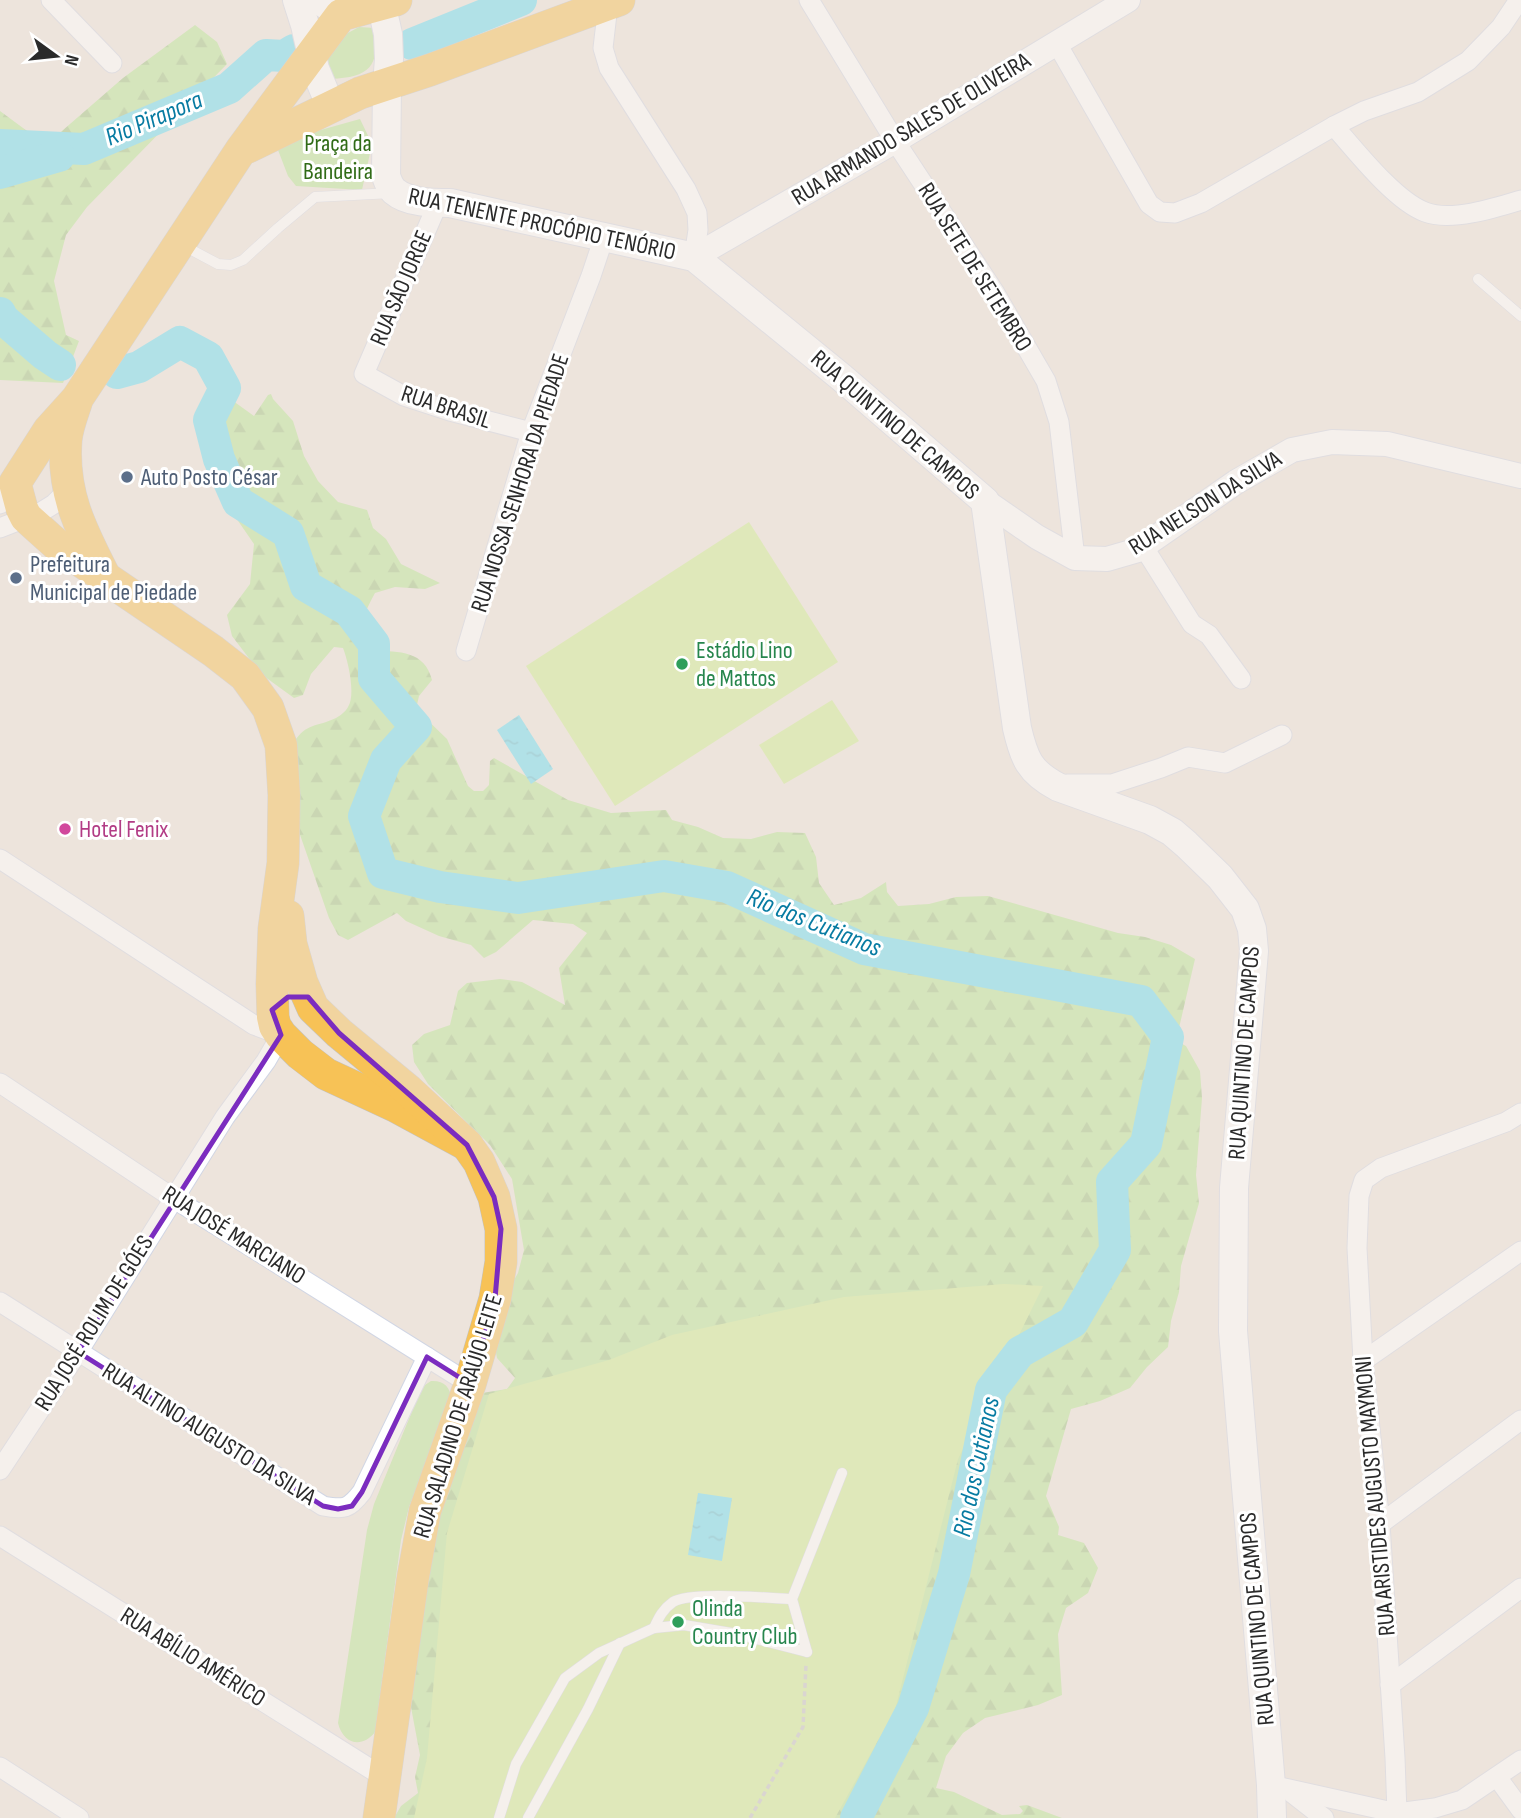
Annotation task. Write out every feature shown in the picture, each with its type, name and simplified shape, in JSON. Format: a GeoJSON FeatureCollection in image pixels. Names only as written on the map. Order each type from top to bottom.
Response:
{"type":"FeatureCollection","features":[{"type":"Feature","properties":{"kind":"main road"},"geometry":{"type":"LineString","coordinates":[[297,0],[317,75],[331,107]]}},
{"type":"Feature","properties":{"kind":"main road"},"geometry":{"type":"LineString","coordinates":[[10,508],[49,430],[77,399],[241,150],[311,54],[339,7],[386,1],[389,59],[386,176],[394,191]]}},
{"type":"Feature","properties":{"kind":"main road"},"geometry":{"type":"LineString","coordinates":[[241,150],[360,93],[613,3]]}},
{"type":"Feature","properties":{"kind":"main road","name":"RUA TENENTE PROCÓPIO TENÓRIO"},"geometry":{"type":"LineString","coordinates":[[394,191],[405,198],[450,203],[694,257]]}},
{"type":"Feature","properties":{"kind":"main road","name":"RUA QUINTINO DE CAMPOS"},"geometry":{"type":"LineString","coordinates":[[694,257],[841,377],[985,501],[1017,728],[1025,758],[1032,769],[1058,787],[1150,820],[1172,832],[1220,877],[1245,909],[1252,929],[1254,951],[1234,1188],[1233,1331],[1279,1787],[1272,1818]]}},
{"type":"Feature","properties":{"kind":"main road","name":"RUA SALADINO DE ARAÚJO LEITE"},"geometry":{"type":"LineString","coordinates":[[77,399],[66,437],[68,490],[81,530],[106,578]]}},
{"type":"Feature","properties":{"kind":"main road","name":"RUA SALADINO DE ARAÚJO LEITE"},"geometry":{"type":"LineString","coordinates":[[10,508],[56,544],[213,651],[245,676],[268,708],[281,745],[284,794],[283,863],[291,944],[302,983],[311,1003],[339,1033],[408,1090],[467,1146],[479,1162],[494,1197],[501,1229],[501,1262],[495,1299],[470,1384],[425,1511],[379,1818]]}},
{"type":"Feature","properties":{"kind":"main road","name":"RUA SALADINO DE ARAÚJO LEITE"},"geometry":{"type":"LineString","coordinates":[[283,863],[274,929],[276,1023],[300,1054],[327,1074],[395,1106],[467,1146]]}},
{"type":"Feature","properties":{"kind":"main road"},"geometry":{"type":"LineString","coordinates":[[276,1023],[296,1030],[301,1026],[311,1003]]}},
{"type":"Feature","properties":{"kind":"street"},"geometry":{"type":"LineString","coordinates":[[51,0],[112,63]]}},
{"type":"Feature","properties":{"kind":"street","name":"RUA SETE DE SETEMBRO"},"geometry":{"type":"LineString","coordinates":[[809,0],[895,141],[995,293],[1046,381],[1059,422],[1075,558]]}},
{"type":"Feature","properties":{"kind":"street"},"geometry":{"type":"LineString","coordinates":[[1056,42],[1149,204],[1160,212],[1175,214],[1201,203],[1334,126],[1364,111],[1418,92],[1468,61],[1501,27],[1520,0]]}},
{"type":"Feature","properties":{"kind":"street"},"geometry":{"type":"LineString","coordinates":[[613,3],[603,48],[610,68],[686,190],[697,213],[698,230],[694,257]]}},
{"type":"Feature","properties":{"kind":"street","name":"RUA ARMANDO SALES DE OLIVEIRA"},"geometry":{"type":"LineString","coordinates":[[694,257],[895,141],[1115,3]]}},
{"type":"Feature","properties":{"kind":"street"},"geometry":{"type":"LineString","coordinates":[[1334,126],[1364,161],[1405,201],[1426,213],[1453,215],[1521,200]]}},
{"type":"Feature","properties":{"kind":"street","name":"RUA SÃO JORGE"},"geometry":{"type":"LineString","coordinates":[[364,374],[438,203]]}},
{"type":"Feature","properties":{"kind":"street","name":"RUA NOSSA SENHORA DA PIEDADE"},"geometry":{"type":"LineString","coordinates":[[466,651],[531,432],[604,237]]}},
{"type":"Feature","properties":{"kind":"street","name":"RUA BRASIL"},"geometry":{"type":"LineString","coordinates":[[364,374],[404,396],[531,432]]}},
{"type":"Feature","properties":{"kind":"street","name":"RUA NELSON DA SILVA"},"geometry":{"type":"LineString","coordinates":[[985,501],[1037,537],[1075,558],[1107,559],[1138,550],[1237,482],[1292,450],[1332,442],[1387,444],[1521,477]]}},
{"type":"Feature","properties":{"kind":"street"},"geometry":{"type":"LineString","coordinates":[[10,508],[41,512],[68,490]]}},
{"type":"Feature","properties":{"kind":"street"},"geometry":{"type":"LineString","coordinates":[[1143,546],[1192,624],[1209,635],[1241,679]]}},
{"type":"Feature","properties":{"kind":"street"},"geometry":{"type":"LineString","coordinates":[[1046,781],[1073,785],[1112,783],[1188,757],[1225,763],[1282,735]]}},
{"type":"Feature","properties":{"kind":"street"},"geometry":{"type":"LineString","coordinates":[[0,859],[254,1025],[276,1023]]}},
{"type":"Feature","properties":{"kind":"street"},"geometry":{"type":"LineString","coordinates":[[227,1007],[276,1023]]}},
{"type":"Feature","properties":{"kind":"street","name":"RUA JOSÉ ROLIM DE GÓES"},"geometry":{"type":"LineString","coordinates":[[0,1470],[78,1352],[225,1117],[266,1061],[276,1023]]}},
{"type":"Feature","properties":{"kind":"street","name":"RUA JOSÉ MARCIANO"},"geometry":{"type":"LineString","coordinates":[[0,1083],[173,1198],[470,1384]]}},
{"type":"Feature","properties":{"kind":"street","name":"RUA ARISTIDES AUGUSTO MAYMONI"},"geometry":{"type":"LineString","coordinates":[[1397,1813],[1380,1524],[1363,1361],[1357,1248],[1359,1196],[1364,1180],[1381,1168],[1506,1122],[1521,1113]]}},
{"type":"Feature","properties":{"kind":"street"},"geometry":{"type":"LineString","coordinates":[[1363,1361],[1521,1251]]}},
{"type":"Feature","properties":{"kind":"street","name":"RUA ALTINO AUGUSTO DA SILVA"},"geometry":{"type":"LineString","coordinates":[[0,1302],[323,1506],[338,1509],[352,1506],[362,1492],[427,1357]]}},
{"type":"Feature","properties":{"kind":"street"},"geometry":{"type":"LineString","coordinates":[[1380,1524],[1521,1420]]}},
{"type":"Feature","properties":{"kind":"street","name":"RUA ABÍLIO AMÉRICO"},"geometry":{"type":"LineString","coordinates":[[0,1536],[385,1778]]}},
{"type":"Feature","properties":{"kind":"street"},"geometry":{"type":"LineString","coordinates":[[1390,1685],[1521,1588]]}},
{"type":"Feature","properties":{"kind":"street"},"geometry":{"type":"LineString","coordinates":[[1279,1787],[1397,1813],[1435,1808],[1462,1800],[1521,1760]]}},
{"type":"Feature","properties":{"kind":"street"},"geometry":{"type":"LineString","coordinates":[[0,1767],[79,1818]]}},
{"type":"Feature","properties":{"kind":"street"},"geometry":{"type":"LineString","coordinates":[[1497,1777],[1521,1810]]}},
{"type":"Feature","properties":{"kind":"street"},"geometry":{"type":"LineString","coordinates":[[1279,1787],[1324,1818]]}},
{"type":"Feature","properties":{"kind":"lane"},"geometry":{"type":"LineString","coordinates":[[180,244],[218,264],[231,265],[243,260],[315,197],[394,191]]}},
{"type":"Feature","properties":{"kind":"lane"},"geometry":{"type":"LineString","coordinates":[[1478,279],[1521,316]]}},
{"type":"Feature","properties":{"kind":"lane"},"geometry":{"type":"LineString","coordinates":[[807,1652],[792,1599],[842,1473]]}},
{"type":"Feature","properties":{"kind":"lane"},"geometry":{"type":"LineString","coordinates":[[654,1628],[662,1612],[675,1601],[692,1596],[792,1599]]}},
{"type":"Feature","properties":{"kind":"lane"},"geometry":{"type":"LineString","coordinates":[[499,1818],[516,1764],[565,1678],[599,1653],[654,1628],[684,1625],[737,1634],[807,1652]]}},
{"type":"Feature","properties":{"kind":"lane"},"geometry":{"type":"LineString","coordinates":[[527,1818],[588,1709],[620,1643]]}},
{"type":"Feature","properties":{"kind":"path"},"geometry":{"type":"LineString","coordinates":[[750,1818],[803,1727],[807,1652]]}},
{"type":"Feature","properties":{"kind":"highlighted area"},"geometry":{"type":"Polygon","coordinates":[[[288,997],[308,997],[339,1033],[467,1145],[494,1197],[501,1229],[495,1299],[470,1384],[427,1357],[362,1492],[352,1506],[338,1509],[323,1506],[78,1352],[281,1035],[272,1010],[288,997]]]}},
{"type":"Feature","properties":{"kind":"green space"},"geometry":{"type":"Polygon","coordinates":[[[195,25],[217,42],[227,64],[87,207],[66,235],[54,281],[66,335],[79,341],[63,383],[0,380],[0,111],[42,142],[55,137],[123,78],[195,25]]]}},
{"type":"Feature","properties":{"kind":"green space"},"geometry":{"type":"Polygon","coordinates":[[[359,27],[375,28],[376,52],[373,61],[355,76],[331,79],[321,67],[346,34],[359,27]]]}},
{"type":"Feature","properties":{"kind":"green space","name":"Praça da Bandeira"},"geometry":{"type":"Polygon","coordinates":[[[360,119],[372,144],[362,190],[296,186],[288,176],[278,150],[317,131],[360,119]]]}},
{"type":"Feature","properties":{"kind":"green space"},"geometry":{"type":"Polygon","coordinates":[[[271,394],[293,421],[304,456],[318,481],[338,502],[367,510],[373,528],[386,539],[401,564],[440,583],[425,589],[395,587],[375,593],[364,616],[363,629],[374,651],[410,655],[424,663],[429,670],[432,680],[419,696],[416,709],[447,739],[468,786],[474,791],[483,791],[489,785],[490,761],[494,758],[568,800],[611,813],[666,810],[672,820],[723,838],[751,839],[777,832],[805,833],[816,857],[819,883],[834,905],[861,898],[886,882],[887,892],[898,906],[929,904],[956,897],[988,896],[1118,933],[1145,937],[1171,945],[1195,959],[1176,1041],[1186,1046],[1200,1071],[1202,1098],[1196,1175],[1199,1203],[1181,1266],[1179,1292],[1171,1321],[1168,1347],[1130,1388],[1100,1401],[1071,1409],[1046,1496],[1059,1527],[1058,1535],[1084,1543],[1098,1568],[1088,1593],[1066,1608],[1058,1634],[1062,1695],[1038,1705],[985,1718],[963,1733],[946,1756],[936,1788],[954,1792],[1002,1815],[1020,1814],[1023,1811],[1019,1806],[1027,1805],[1062,1818],[394,1818],[401,1806],[418,1793],[415,1777],[420,1755],[407,1686],[402,1618],[482,1393],[507,1389],[515,1378],[497,1358],[494,1342],[497,1310],[518,1273],[524,1250],[512,1179],[490,1145],[428,1084],[414,1062],[412,1045],[424,1034],[450,1025],[458,991],[467,983],[500,979],[522,982],[565,1005],[559,968],[587,933],[573,924],[533,920],[496,952],[484,958],[471,945],[439,936],[406,921],[397,913],[348,940],[338,935],[329,918],[298,829],[294,742],[308,728],[336,718],[348,707],[351,686],[343,648],[334,647],[311,674],[303,695],[294,698],[261,674],[232,636],[227,615],[250,584],[254,544],[234,515],[226,479],[209,437],[205,407],[212,398],[229,398],[254,416],[271,394]]]}},
{"type":"Feature","properties":{"kind":"green space","name":"Estádio Lino de Mattos"},"geometry":{"type":"Polygon","coordinates":[[[749,522],[838,662],[615,806],[526,666],[749,522]]]}},
{"type":"Feature","properties":{"kind":"green space"},"geometry":{"type":"Polygon","coordinates":[[[832,700],[859,741],[784,784],[759,745],[832,700]]]}},
{"type":"Feature","properties":{"kind":"green space","name":"Olinda Country Club"},"geometry":{"type":"Polygon","coordinates":[[[1004,1284],[1043,1286],[958,1459],[895,1710],[835,1818],[414,1818],[427,1758],[447,1533],[489,1394],[609,1360],[672,1335],[844,1297],[1004,1284]]]}},
{"type":"Feature","properties":{"kind":"green space"},"geometry":{"type":"Polygon","coordinates":[[[431,1381],[446,1385],[451,1399],[409,1507],[401,1540],[375,1732],[364,1741],[354,1742],[344,1736],[338,1723],[367,1530],[374,1504],[422,1387],[431,1381]]]}},
{"type":"Feature","properties":{"kind":"water"},"geometry":{"type":"Polygon","coordinates":[[[519,715],[553,769],[531,784],[497,730],[519,715]]]}},
{"type":"Feature","properties":{"kind":"water"},"geometry":{"type":"Polygon","coordinates":[[[698,1493],[732,1498],[722,1561],[688,1555],[698,1493]]]}},
{"type":"Feature","properties":{"kind":"waterway","name":"Rio Pirapora"},"geometry":{"type":"LineString","coordinates":[[412,44],[521,0]]}},
{"type":"Feature","properties":{"kind":"waterway","name":"Rio Pirapora"},"geometry":{"type":"LineString","coordinates":[[0,145],[84,149],[229,88],[266,55],[284,56],[294,50]]}},
{"type":"Feature","properties":{"kind":"waterway","name":"Rio dos Cutianos"},"geometry":{"type":"LineString","coordinates":[[0,173],[59,156]]}},
{"type":"Feature","properties":{"kind":"waterway","name":"Rio dos Cutianos"},"geometry":{"type":"LineString","coordinates":[[0,313],[3,319],[60,365]]}},
{"type":"Feature","properties":{"kind":"waterway","name":"Rio dos Cutianos"},"geometry":{"type":"LineString","coordinates":[[117,373],[139,367],[180,342],[208,357],[225,388],[209,420],[219,459],[238,502],[288,533],[306,586],[349,611],[374,644],[374,678],[416,727],[386,760],[364,816],[383,873],[440,887],[518,898],[664,876],[727,887],[864,949],[1141,1001],[1168,1037],[1146,1144],[1112,1182],[1115,1250],[1073,1322],[1020,1352],[991,1390],[954,1574],[913,1708],[856,1818]]}},
{"type":"Feature","properties":{"kind":"place","name":"Auto Posto César"},"geometry":{"type":"Point","coordinates":[127,477]}},
{"type":"Feature","properties":{"kind":"place","name":"Prefeitura Municipal de Piedade"},"geometry":{"type":"Point","coordinates":[16,578]}},
{"type":"Feature","properties":{"kind":"place","name":"Estádio Lino de Mattos"},"geometry":{"type":"Point","coordinates":[682,664]}},
{"type":"Feature","properties":{"kind":"place","name":"Hotel Fenix"},"geometry":{"type":"Point","coordinates":[65,829]}},
{"type":"Feature","properties":{"kind":"place","name":"Olinda Country Club"},"geometry":{"type":"Point","coordinates":[678,1622]}}]}
